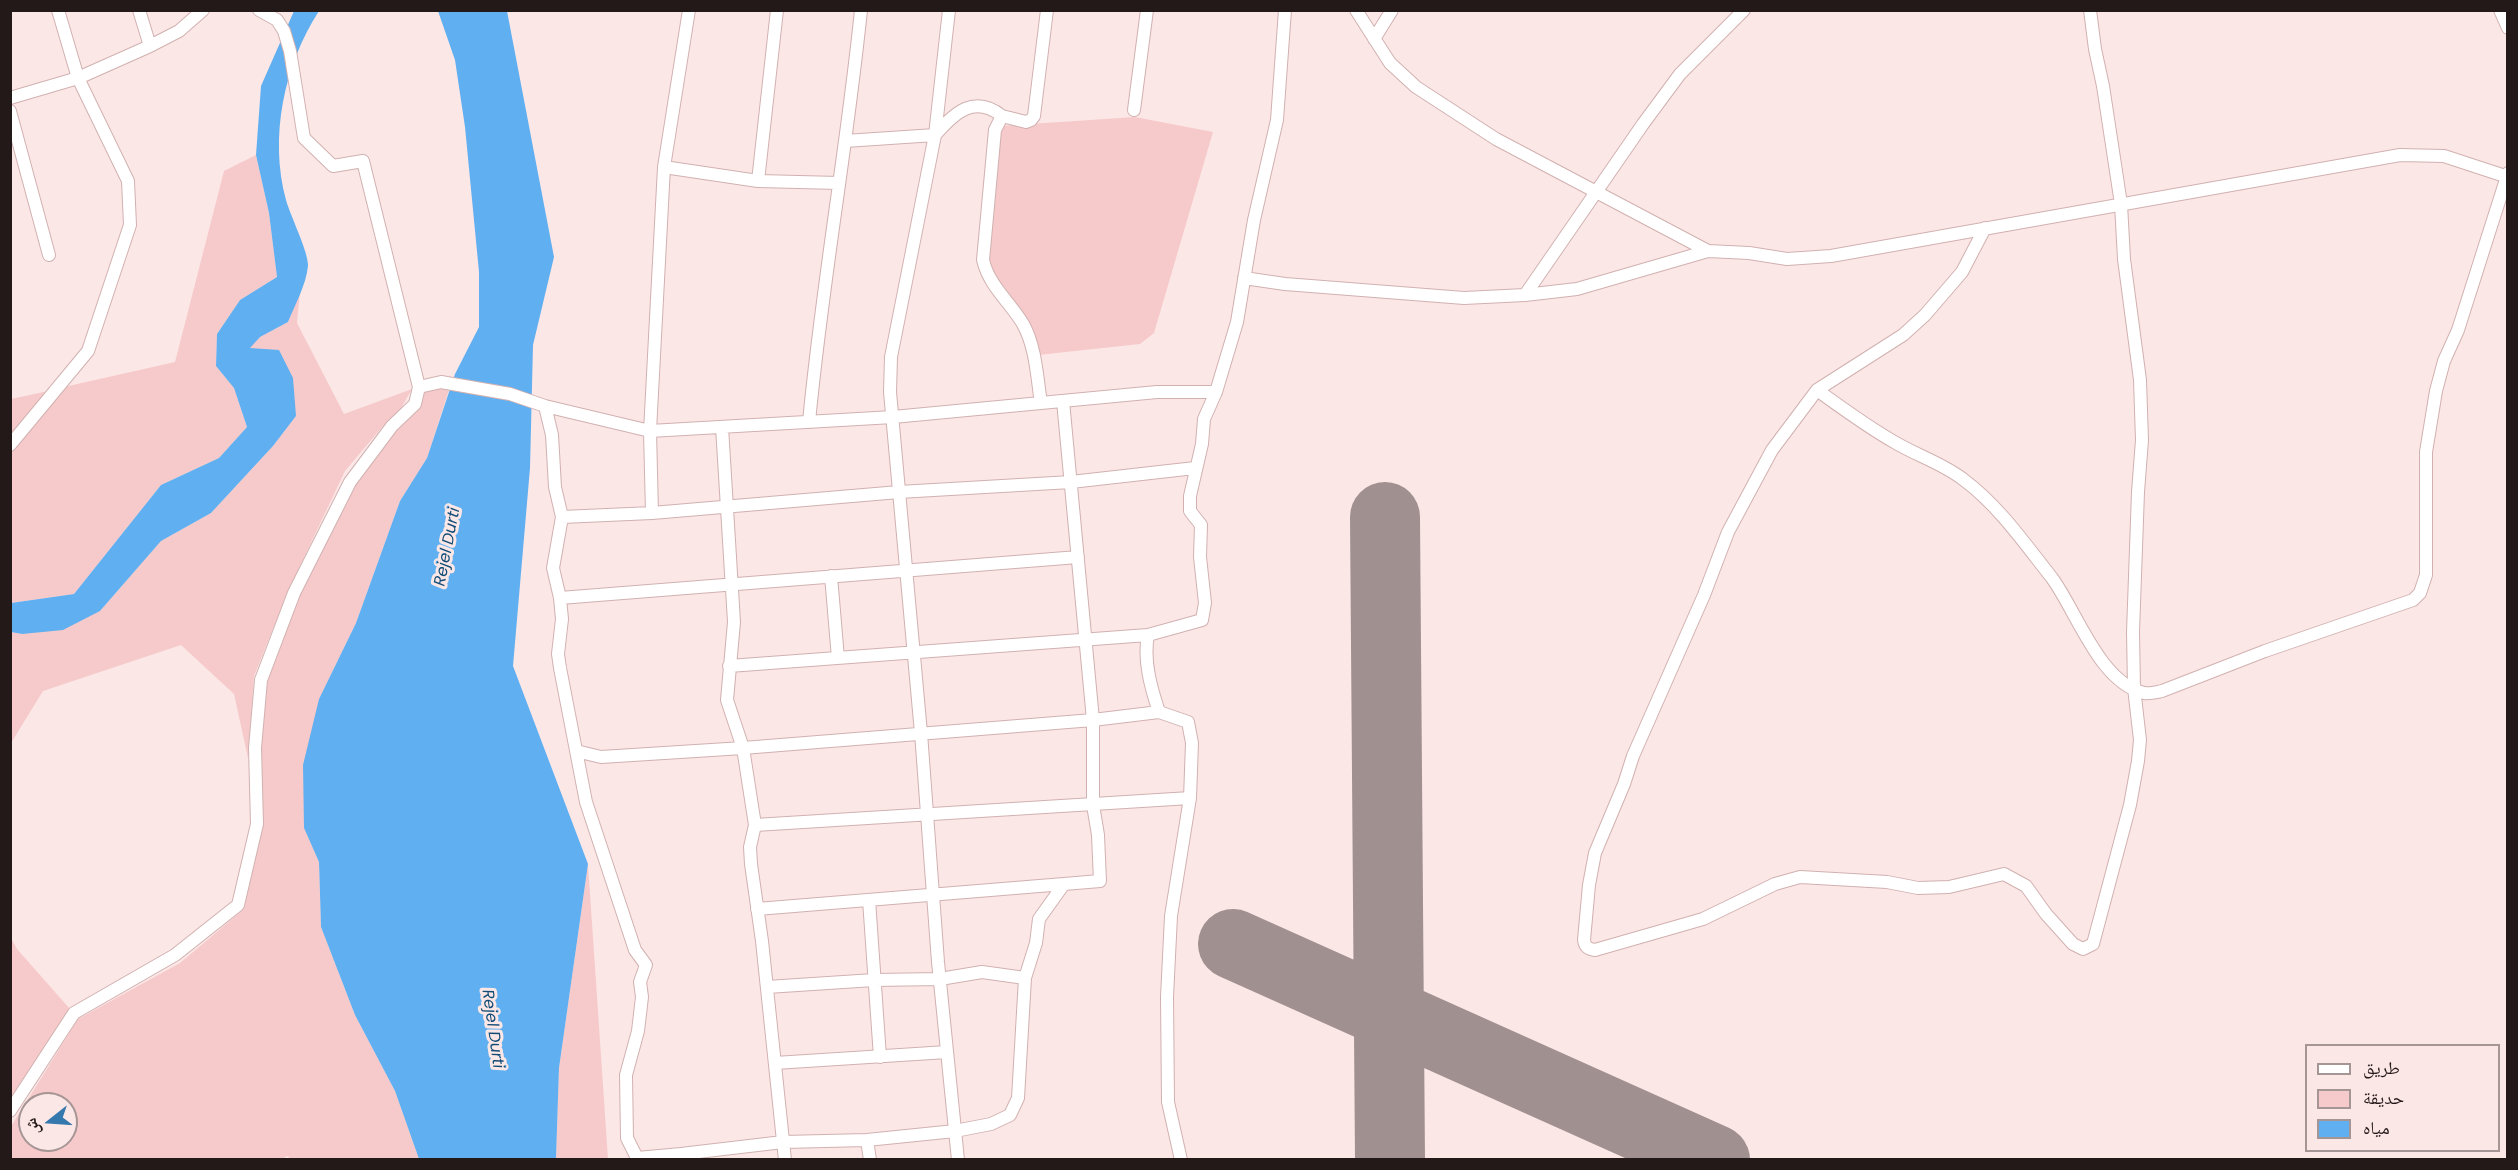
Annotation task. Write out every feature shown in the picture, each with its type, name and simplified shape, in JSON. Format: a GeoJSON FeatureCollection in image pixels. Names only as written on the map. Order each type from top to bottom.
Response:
{"type":"FeatureCollection","features":[{"type":"Feature","properties":{"kind":"street"},"geometry":{"type":"LineString","coordinates":[[10,445],[88,351],[130,225],[128,181],[78,78],[58,10]]}},
{"type":"Feature","properties":{"kind":"street"},"geometry":{"type":"LineString","coordinates":[[139,10],[150,46]]}},
{"type":"Feature","properties":{"kind":"street"},"geometry":{"type":"LineString","coordinates":[[10,98],[78,78],[150,46],[179,31],[203,10]]}},
{"type":"Feature","properties":{"kind":"street"},"geometry":{"type":"LineString","coordinates":[[10,1111],[74,1013],[175,955],[238,905],[257,824],[255,748],[261,680],[294,593],[350,482],[392,426],[414,404],[419,387],[363,161],[333,166],[304,138],[290,51],[284,31],[277,20],[259,10]]}},
{"type":"Feature","properties":{"kind":"street"},"geometry":{"type":"LineString","coordinates":[[652,513],[650,431],[664,166],[689,10]]}},
{"type":"Feature","properties":{"kind":"street"},"geometry":{"type":"LineString","coordinates":[[758,181],[777,10]]}},
{"type":"Feature","properties":{"kind":"street"},"geometry":{"type":"LineString","coordinates":[[809,422],[817,336],[861,10]]}},
{"type":"Feature","properties":{"kind":"street"},"geometry":{"type":"LineString","coordinates":[[949,10],[935,135],[891,357],[893,417],[921,733],[939,979],[958,1160]]}},
{"type":"Feature","properties":{"kind":"street"},"geometry":{"type":"LineString","coordinates":[[845,141],[935,135],[954,114],[973,106],[993,109],[1002,116],[1026,122],[1031,120],[1034,116],[1047,10]]}},
{"type":"Feature","properties":{"kind":"street"},"geometry":{"type":"LineString","coordinates":[[1134,110],[1147,10]]}},
{"type":"Feature","properties":{"kind":"street"},"geometry":{"type":"LineString","coordinates":[[729,666],[1148,635],[1202,620],[1205,603],[1200,557],[1201,525],[1190,511],[1190,496],[1202,444],[1204,419],[1216,392],[1237,322],[1254,220],[1277,120],[1285,10]]}},
{"type":"Feature","properties":{"kind":"street"},"geometry":{"type":"LineString","coordinates":[[1356,10],[1390,63],[1416,87],[1496,139],[1708,251]]}},
{"type":"Feature","properties":{"kind":"street"},"geometry":{"type":"LineString","coordinates":[[1374,39],[1392,10]]}},
{"type":"Feature","properties":{"kind":"street"},"geometry":{"type":"LineString","coordinates":[[1525,295],[1680,74],[1744,10]]}},
{"type":"Feature","properties":{"kind":"street"},"geometry":{"type":"LineString","coordinates":[[1985,228],[1962,272],[1924,315],[1903,335],[1817,390],[1772,450],[1728,532],[1704,595],[1633,756],[1624,784],[1595,853],[1589,885],[1585,946],[1595,950],[1703,919],[1775,884],[1800,877],[1887,882],[1918,888],[1949,887],[2004,874],[2026,886],[2046,914],[2073,944],[2083,949],[2093,944],[2130,805],[2138,761],[2140,740],[2134,688],[2135,546],[2142,440],[2140,380],[2124,259],[2121,204],[2095,49],[2091,10]]}},
{"type":"Feature","properties":{"kind":"street"},"geometry":{"type":"LineString","coordinates":[[2500,10],[2508,28]]}},
{"type":"Feature","properties":{"kind":"street"},"geometry":{"type":"LineString","coordinates":[[10,111],[49,255]]}},
{"type":"Feature","properties":{"kind":"street"},"geometry":{"type":"LineString","coordinates":[[1002,116],[995,129],[983,260],[992,283],[1023,325],[1032,350],[1041,403]]}},
{"type":"Feature","properties":{"kind":"street"},"geometry":{"type":"LineString","coordinates":[[1244,278],[1285,284],[1464,298],[1525,295],[1577,289],[1708,251],[1749,253],[1787,259],[1807,258],[2400,155],[2444,156],[2507,176],[2436,391],[2426,452],[2426,576],[2420,593],[2413,600],[2275,647],[2162,691],[2146,694],[2112,672],[2077,621],[2056,585],[2022,540],[1964,479],[1894,442],[1817,390]]}},
{"type":"Feature","properties":{"kind":"street"},"geometry":{"type":"LineString","coordinates":[[664,166],[758,181],[839,183]]}},
{"type":"Feature","properties":{"kind":"street"},"geometry":{"type":"LineString","coordinates":[[419,387],[441,382],[510,394],[545,406],[650,431],[893,417],[1157,392],[1216,392]]}},
{"type":"Feature","properties":{"kind":"street"},"geometry":{"type":"LineString","coordinates":[[757,909],[1100,881],[1098,835],[1093,805],[1093,720],[1063,401]]}},
{"type":"Feature","properties":{"kind":"street"},"geometry":{"type":"LineString","coordinates":[[545,406],[552,435],[555,487],[562,517],[553,568],[562,619],[558,661],[586,802],[635,950],[646,965],[640,982],[642,997],[638,1031],[626,1075],[627,1138],[637,1158],[683,1157],[783,1142],[867,1140],[955,1131],[991,1124],[1010,1115],[1018,1098],[1025,978],[1036,943],[1039,919],[1064,884]]}},
{"type":"Feature","properties":{"kind":"street"},"geometry":{"type":"LineString","coordinates":[[722,427],[734,622],[727,699],[743,748],[755,825],[750,847],[776,1063],[785,1160]]}},
{"type":"Feature","properties":{"kind":"street"},"geometry":{"type":"LineString","coordinates":[[562,517],[652,513],[899,492],[1071,482],[1195,468]]}},
{"type":"Feature","properties":{"kind":"street"},"geometry":{"type":"LineString","coordinates":[[560,598],[1078,557]]}},
{"type":"Feature","properties":{"kind":"street"},"geometry":{"type":"LineString","coordinates":[[831,576],[838,658]]}},
{"type":"Feature","properties":{"kind":"street"},"geometry":{"type":"LineString","coordinates":[[1148,635],[1147,664],[1159,712]]}},
{"type":"Feature","properties":{"kind":"street"},"geometry":{"type":"LineString","coordinates":[[576,751],[601,757],[743,748],[1093,720],[1159,712],[1188,722],[1192,743],[1190,798],[1171,916],[1167,997],[1168,1102],[1181,1160]]}},
{"type":"Feature","properties":{"kind":"street"},"geometry":{"type":"LineString","coordinates":[[755,825],[1190,798]]}},
{"type":"Feature","properties":{"kind":"street"},"geometry":{"type":"LineString","coordinates":[[869,900],[880,1057]]}},
{"type":"Feature","properties":{"kind":"street"},"geometry":{"type":"LineString","coordinates":[[767,987],[874,980],[939,979],[982,972],[1025,978]]}},
{"type":"Feature","properties":{"kind":"street"},"geometry":{"type":"LineString","coordinates":[[776,1063],[947,1052]]}},
{"type":"Feature","properties":{"kind":"street"},"geometry":{"type":"LineString","coordinates":[[867,1140],[870,1160]]}},
{"type":"Feature","properties":{"kind":"green space"},"geometry":{"type":"Polygon","coordinates":[[[1135,117],[1213,132],[1154,333],[1140,344],[1038,355],[1029,322],[1024,313],[988,267],[1000,126],[1135,117]]]}},
{"type":"Feature","properties":{"kind":"green space"},"geometry":{"type":"Polygon","coordinates":[[[256,155],[269,213],[277,277],[240,300],[217,334],[216,366],[234,388],[247,427],[219,458],[161,485],[74,594],[11,603],[11,452],[64,387],[175,362],[224,171],[256,155]]]}},
{"type":"Feature","properties":{"kind":"green space"},"geometry":{"type":"Polygon","coordinates":[[[300,292],[297,323],[344,414],[412,389],[400,410],[383,426],[345,471],[288,591],[254,676],[248,758],[234,694],[181,645],[43,691],[11,743],[11,632],[22,634],[100,611],[161,541],[211,513],[273,446],[296,416],[249,348],[260,337],[288,322],[300,292]]]}},
{"type":"Feature","properties":{"kind":"green space"},"geometry":{"type":"Polygon","coordinates":[[[442,385],[450,387],[427,458],[400,501],[356,623],[319,699],[304,828],[319,862],[321,927],[355,1015],[395,1091],[419,1159],[290,1160],[288,1156],[279,1160],[11,1158],[10,1128],[18,1115],[18,1152],[78,1152],[78,1092],[32,1092],[78,1019],[180,963],[244,909],[263,822],[259,748],[266,680],[297,595],[354,483],[422,390],[442,385]]]}},
{"type":"Feature","properties":{"kind":"green space"},"geometry":{"type":"Polygon","coordinates":[[[48,391],[11,435],[11,399],[48,391]]]}},
{"type":"Feature","properties":{"kind":"green space"},"geometry":{"type":"Polygon","coordinates":[[[588,864],[608,1159],[556,1160],[559,1068],[588,864]]]}},
{"type":"Feature","properties":{"kind":"green space"},"geometry":{"type":"Polygon","coordinates":[[[10,936],[17,949],[70,1009],[11,1100],[10,936]]]}},
{"type":"Feature","properties":{"kind":"water"},"geometry":{"type":"Polygon","coordinates":[[[294,11],[319,11],[297,54],[283,102],[280,127],[281,176],[286,200],[306,252],[308,266],[303,288],[288,322],[260,337],[250,348],[279,350],[293,378],[296,416],[273,446],[211,513],[161,541],[100,611],[63,630],[22,634],[11,632],[11,603],[74,594],[161,485],[219,458],[247,427],[234,388],[216,366],[217,334],[240,300],[277,277],[269,213],[256,155],[261,86],[294,11]]]}},
{"type":"Feature","properties":{"kind":"water","name":"Rejel Durti"},"geometry":{"type":"Polygon","coordinates":[[[438,11],[507,11],[554,257],[533,345],[530,468],[513,666],[588,864],[559,1068],[556,1159],[419,1159],[395,1091],[355,1015],[321,927],[319,862],[304,828],[303,765],[319,699],[356,623],[400,501],[427,458],[455,374],[479,327],[479,272],[465,127],[455,60],[438,11]]]}},
{"type":"Feature","properties":{"kind":"runway"},"geometry":{"type":"LineString","coordinates":[[1385,517],[1390,1160]]}},
{"type":"Feature","properties":{"kind":"runway"},"geometry":{"type":"LineString","coordinates":[[1233,944],[1715,1160]]}}]}
